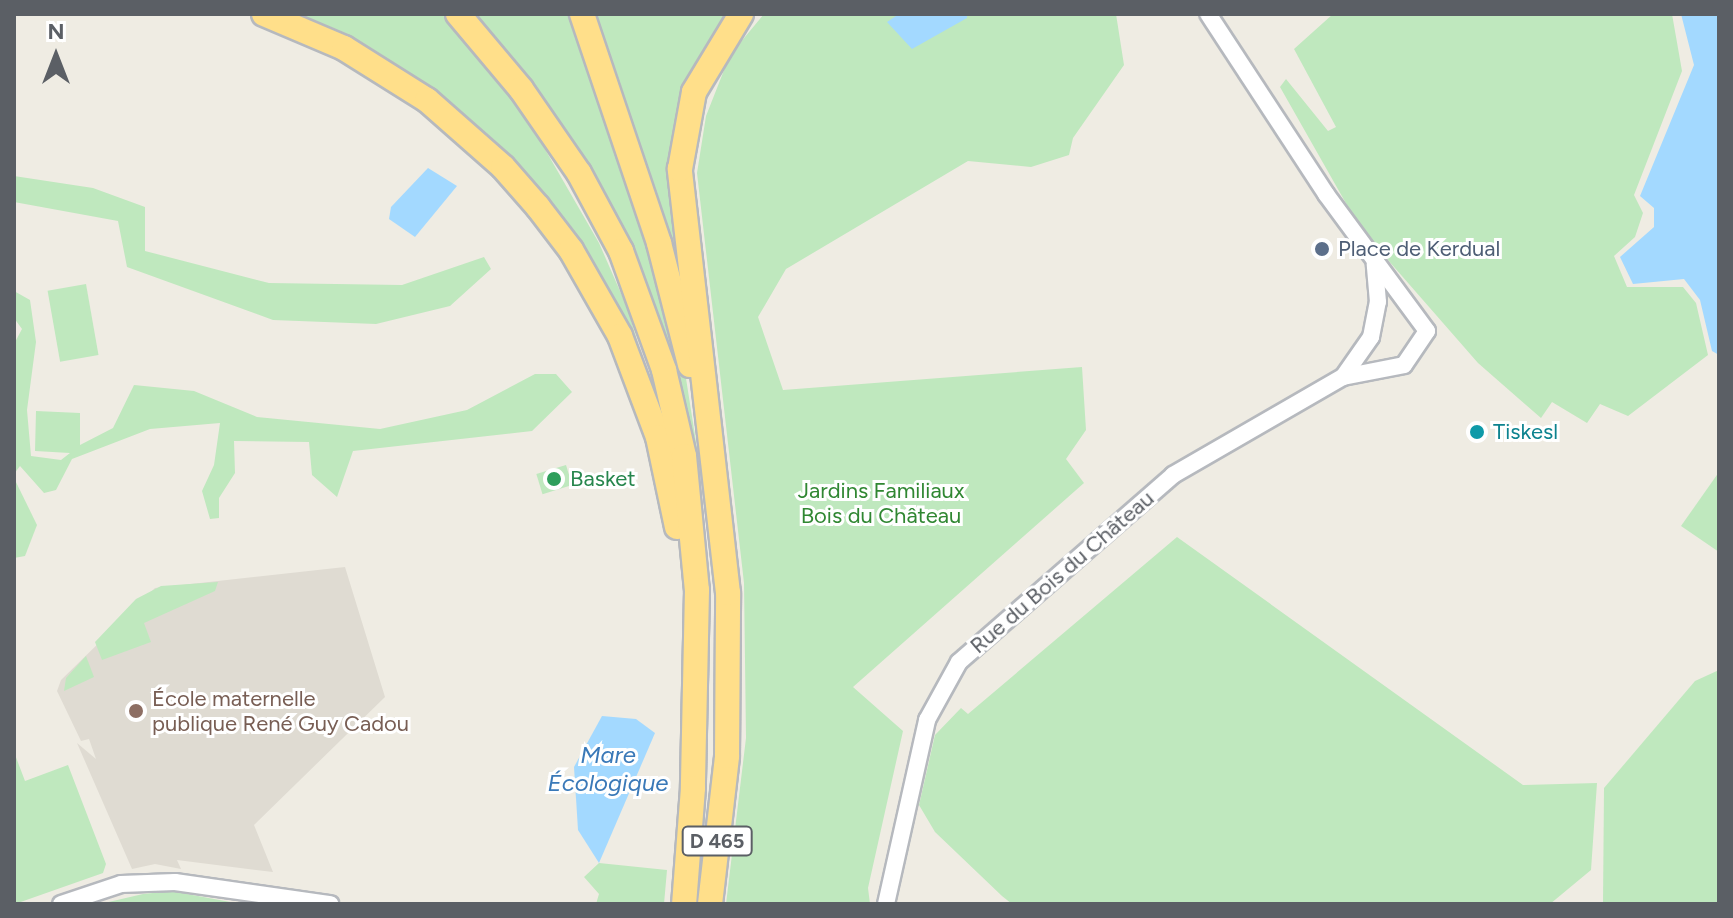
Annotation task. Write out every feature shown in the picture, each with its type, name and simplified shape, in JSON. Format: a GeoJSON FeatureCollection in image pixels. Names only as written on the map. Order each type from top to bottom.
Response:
{"type":"FeatureCollection","features":[{"type":"Feature","properties":{"kind":"highway"},"geometry":{"type":"LineString","coordinates":[[264,14],[344,48],[427,100],[503,167],[571,250],[620,336],[658,437],[677,519],[696,664]]}},
{"type":"Feature","properties":{"kind":"highway"},"geometry":{"type":"LineString","coordinates":[[458,14],[481,40],[579,173],[621,251],[651,326],[684,456],[695,561],[696,664]]}},
{"type":"Feature","properties":{"kind":"highway"},"geometry":{"type":"LineString","coordinates":[[582,14],[659,243],[692,373],[713,533],[725,777]]}},
{"type":"Feature","properties":{"kind":"highway"},"geometry":{"type":"LineString","coordinates":[[725,777],[728,593],[680,169],[694,92],[741,14]]}},
{"type":"Feature","properties":{"kind":"highway","name":"D 465"},"geometry":{"type":"LineString","coordinates":[[684,904],[696,664]]}},
{"type":"Feature","properties":{"kind":"highway","name":"D 465"},"geometry":{"type":"LineString","coordinates":[[710,904],[725,777]]}},
{"type":"Feature","properties":{"kind":"street"},"geometry":{"type":"LineString","coordinates":[[1208,14],[1375,264]]}},
{"type":"Feature","properties":{"kind":"street","name":"Rue du Bois du Château"},"geometry":{"type":"LineString","coordinates":[[886,904],[927,720],[959,662],[1173,475],[1343,377],[1364,369],[1404,365],[1427,331],[1375,264]]}},
{"type":"Feature","properties":{"kind":"street","name":"Rue du Bois du Château"},"geometry":{"type":"LineString","coordinates":[[1343,377],[1371,337],[1378,302],[1375,264]]}},
{"type":"Feature","properties":{"kind":"street"},"geometry":{"type":"LineString","coordinates":[[61,904],[121,884],[175,882],[330,904]]}},
{"type":"Feature","properties":{"kind":"street"},"geometry":{"type":"LineString","coordinates":[[175,882],[262,904]]}},
{"type":"Feature","properties":{"kind":"shaded area"},"geometry":{"type":"Polygon","coordinates":[[[345,567],[385,697],[254,825],[273,872],[177,860],[181,869],[155,864],[132,869],[77,743],[96,759],[89,739],[81,741],[57,691],[61,680],[155,588],[345,567]]]}},
{"type":"Feature","properties":{"kind":"green space"},"geometry":{"type":"Polygon","coordinates":[[[280,14],[442,14],[527,118],[599,243],[627,307],[662,423],[511,166],[280,14]]]}},
{"type":"Feature","properties":{"kind":"green space"},"geometry":{"type":"Polygon","coordinates":[[[476,14],[573,14],[682,353],[699,461],[703,534],[669,354],[550,110],[476,14]]]}},
{"type":"Feature","properties":{"kind":"green space"},"geometry":{"type":"Polygon","coordinates":[[[596,14],[731,14],[689,85],[685,305],[596,14]]]}},
{"type":"Feature","properties":{"kind":"green space","name":"Jardins Familiaux Bois du Château"},"geometry":{"type":"Polygon","coordinates":[[[764,14],[1116,14],[1124,65],[1073,138],[1069,155],[1031,167],[968,161],[786,269],[758,317],[783,390],[1082,367],[1086,430],[1066,459],[1084,483],[853,687],[903,731],[868,888],[870,904],[726,904],[746,738],[744,583],[697,173],[706,116],[730,55],[764,14]]]}},
{"type":"Feature","properties":{"kind":"green space"},"geometry":{"type":"Polygon","coordinates":[[[1333,14],[1672,14],[1682,71],[1634,195],[1643,213],[1635,237],[1614,256],[1627,287],[1683,287],[1696,303],[1708,355],[1628,416],[1600,404],[1587,423],[1552,402],[1541,418],[1478,363],[1360,228],[1280,87],[1286,79],[1328,131],[1336,127],[1294,49],[1333,14]]]}},
{"type":"Feature","properties":{"kind":"green space"},"geometry":{"type":"Polygon","coordinates":[[[14,176],[93,188],[145,207],[145,251],[269,283],[402,285],[484,257],[491,269],[450,306],[376,324],[273,320],[127,267],[118,221],[14,202],[14,176]]]}},
{"type":"Feature","properties":{"kind":"green space"},"geometry":{"type":"Polygon","coordinates":[[[86,284],[99,355],[60,362],[48,291],[86,284]]]}},
{"type":"Feature","properties":{"kind":"green space"},"geometry":{"type":"Polygon","coordinates":[[[14,291],[30,300],[36,342],[27,410],[31,456],[61,460],[70,453],[35,451],[36,411],[80,413],[80,445],[113,428],[134,385],[194,391],[257,417],[380,429],[467,410],[535,374],[556,374],[572,392],[532,431],[353,451],[337,497],[312,475],[309,442],[234,441],[235,473],[219,498],[219,518],[210,519],[202,491],[214,465],[220,423],[150,429],[72,459],[56,490],[44,493],[20,466],[14,474],[14,344],[22,329],[14,318],[14,291]]]}},
{"type":"Feature","properties":{"kind":"green space","name":"Basket"},"geometry":{"type":"Polygon","coordinates":[[[566,465],[572,485],[542,494],[536,474],[566,465]]]}},
{"type":"Feature","properties":{"kind":"green space"},"geometry":{"type":"Polygon","coordinates":[[[1719,472],[1719,552],[1681,526],[1719,472]]]}},
{"type":"Feature","properties":{"kind":"green space"},"geometry":{"type":"Polygon","coordinates":[[[14,478],[37,525],[25,556],[14,558],[14,478]]]}},
{"type":"Feature","properties":{"kind":"green space"},"geometry":{"type":"Polygon","coordinates":[[[1177,537],[1523,785],[1597,783],[1591,870],[1550,904],[1012,904],[1002,896],[935,832],[919,805],[935,735],[961,708],[968,714],[1177,537]]]}},
{"type":"Feature","properties":{"kind":"green space"},"geometry":{"type":"Polygon","coordinates":[[[218,582],[215,591],[144,623],[151,642],[102,660],[95,642],[136,599],[161,586],[218,582]]]}},
{"type":"Feature","properties":{"kind":"green space"},"geometry":{"type":"Polygon","coordinates":[[[86,656],[94,677],[64,691],[66,678],[86,656]]]}},
{"type":"Feature","properties":{"kind":"green space"},"geometry":{"type":"Polygon","coordinates":[[[1719,670],[1719,904],[1603,904],[1604,788],[1695,681],[1719,670]]]}},
{"type":"Feature","properties":{"kind":"green space"},"geometry":{"type":"Polygon","coordinates":[[[14,752],[25,781],[68,765],[106,864],[103,873],[15,904],[14,752]]]}},
{"type":"Feature","properties":{"kind":"green space"},"geometry":{"type":"Polygon","coordinates":[[[599,863],[667,870],[664,904],[596,904],[599,894],[584,877],[599,863]]]}},
{"type":"Feature","properties":{"kind":"green space"},"geometry":{"type":"Polygon","coordinates":[[[171,891],[241,904],[100,904],[143,894],[171,891]]]}},
{"type":"Feature","properties":{"kind":"water"},"geometry":{"type":"Polygon","coordinates":[[[899,14],[967,14],[967,18],[912,49],[887,22],[899,14]]]}},
{"type":"Feature","properties":{"kind":"water"},"geometry":{"type":"Polygon","coordinates":[[[1681,14],[1719,14],[1719,355],[1712,351],[1700,300],[1684,279],[1633,284],[1620,257],[1654,227],[1654,208],[1640,196],[1694,65],[1681,14]]]}},
{"type":"Feature","properties":{"kind":"water"},"geometry":{"type":"Polygon","coordinates":[[[428,168],[457,186],[415,237],[389,219],[391,207],[428,168]]]}},
{"type":"Feature","properties":{"kind":"water","name":"Mare Écologique"},"geometry":{"type":"Polygon","coordinates":[[[602,716],[636,719],[655,733],[599,863],[578,830],[574,767],[602,716]]]}},
{"type":"Feature","properties":{"kind":"place","name":"Place de Kerdual"},"geometry":{"type":"Point","coordinates":[1322,249]}},
{"type":"Feature","properties":{"kind":"place","name":"Tiskesl"},"geometry":{"type":"Point","coordinates":[1477,432]}},
{"type":"Feature","properties":{"kind":"place","name":"Basket"},"geometry":{"type":"Point","coordinates":[554,479]}},
{"type":"Feature","properties":{"kind":"place","name":"École maternelle publique René Guy Cadou"},"geometry":{"type":"Point","coordinates":[136,711]}}]}
